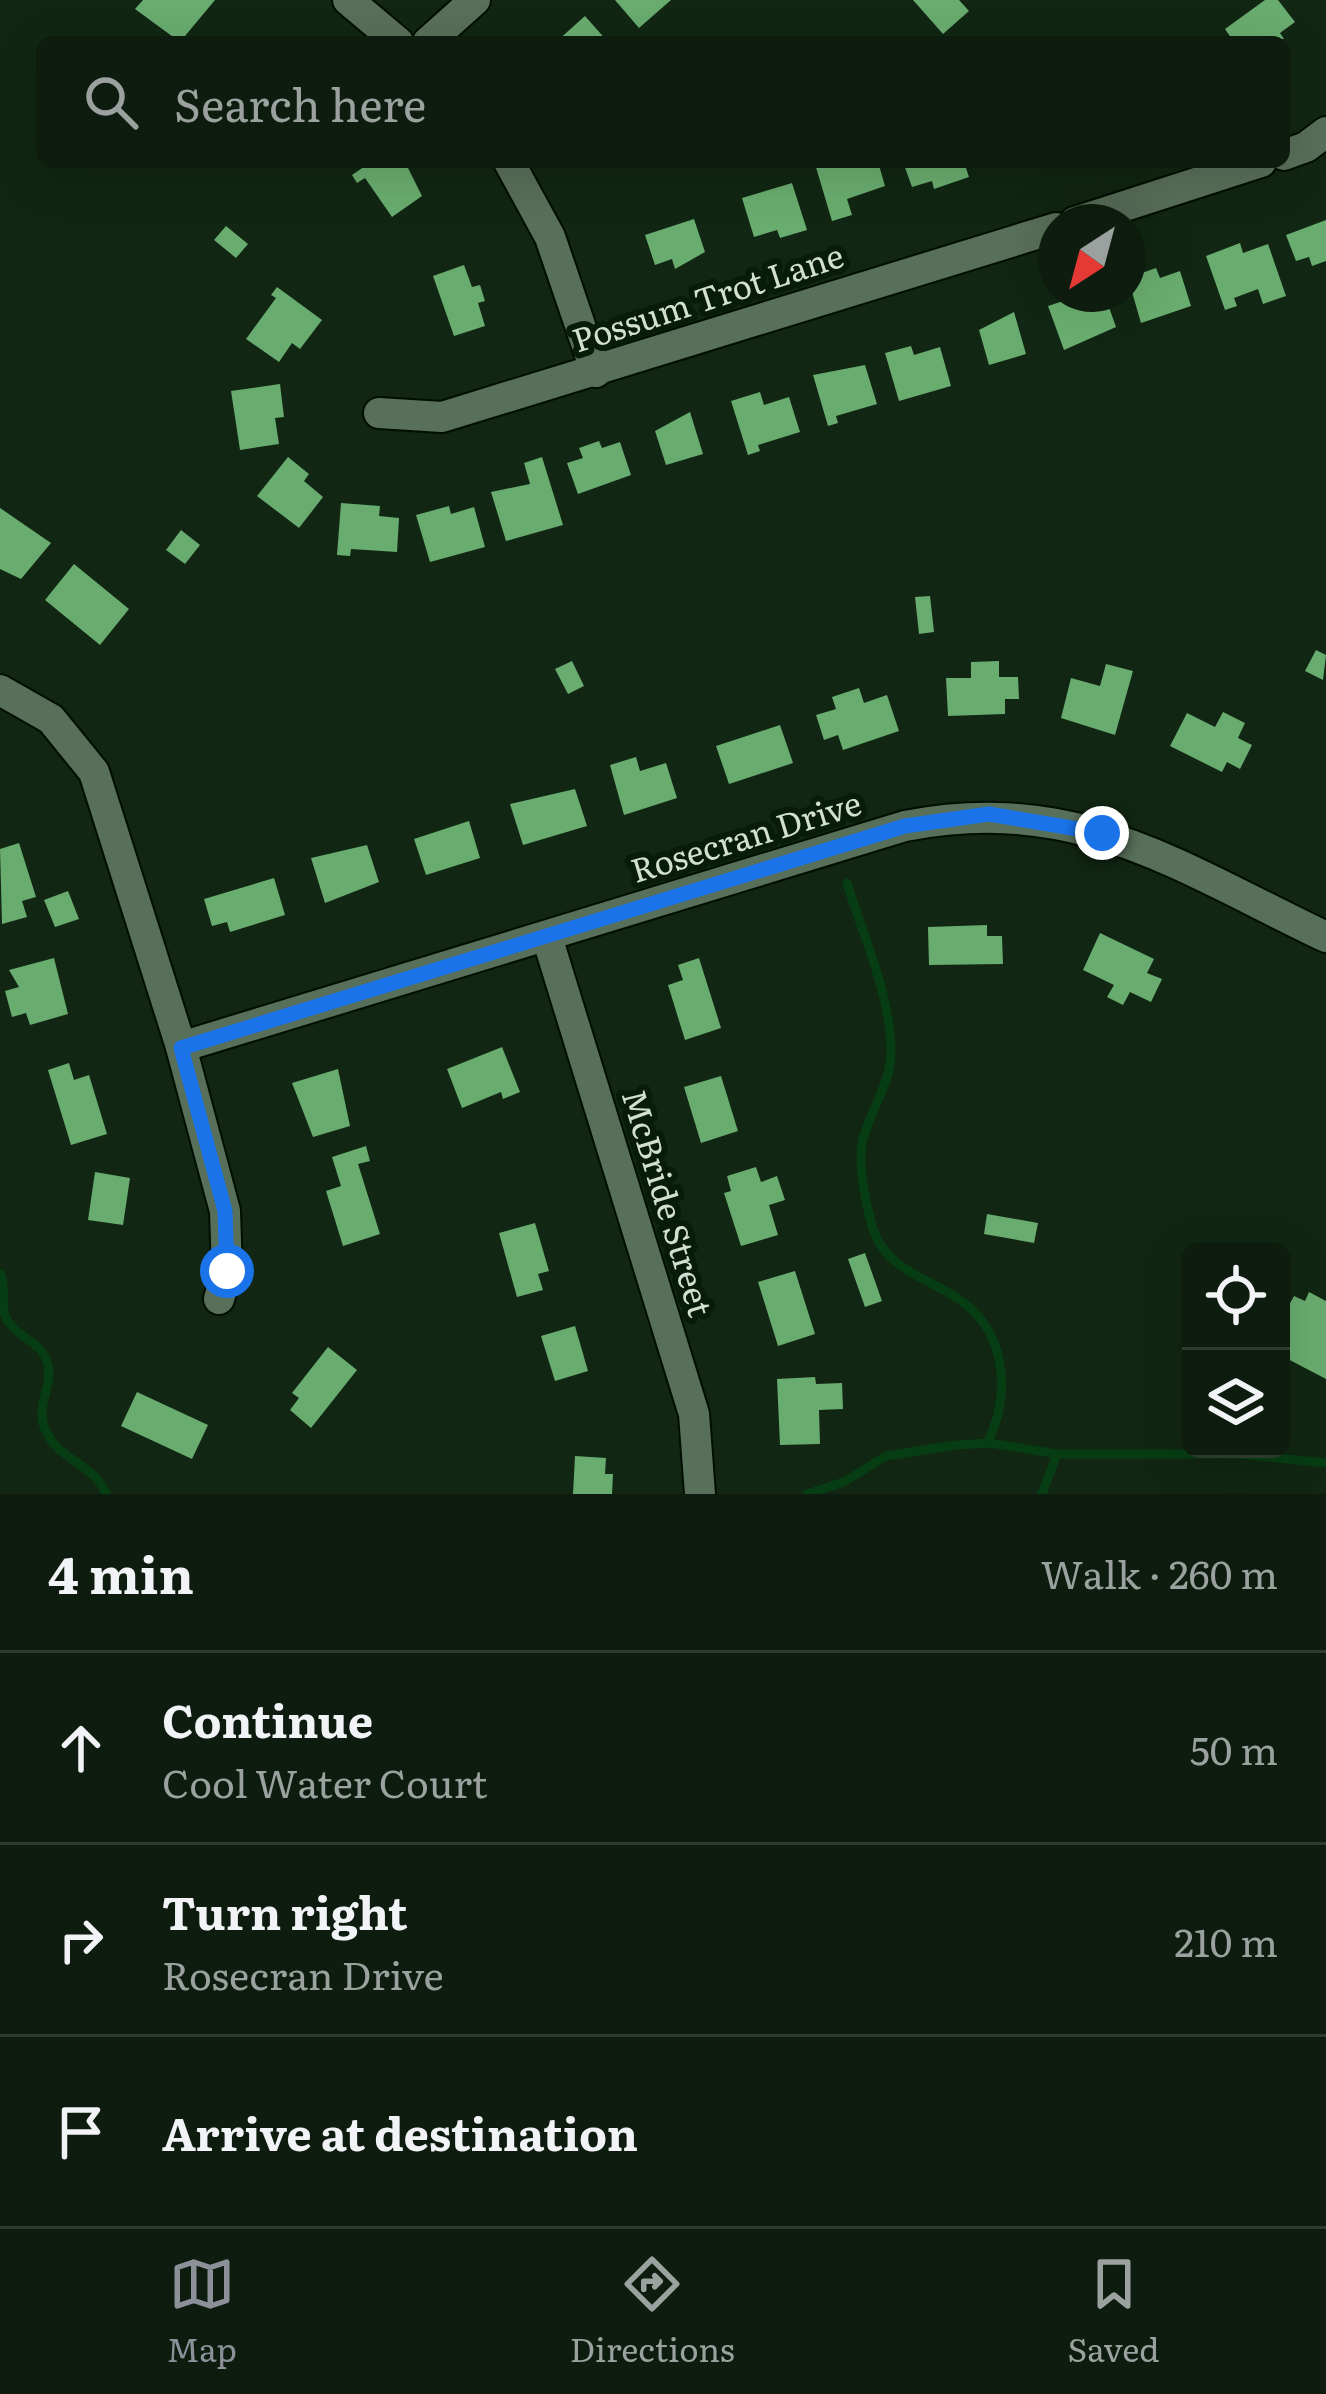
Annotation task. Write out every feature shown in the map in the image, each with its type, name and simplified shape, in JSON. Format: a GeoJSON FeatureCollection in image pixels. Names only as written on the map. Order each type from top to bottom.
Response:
{"type":"FeatureCollection","features":[{"type":"Feature","properties":{"kind":"street"},"geometry":{"type":"LineString","coordinates":[[348,0],[391,36]]}},
{"type":"Feature","properties":{"kind":"street"},"geometry":{"type":"LineString","coordinates":[[435,36],[475,0]]}},
{"type":"Feature","properties":{"kind":"street"},"geometry":{"type":"LineString","coordinates":[[1290,152],[1306,148],[1326,132]]}},
{"type":"Feature","properties":{"kind":"street"},"geometry":{"type":"LineString","coordinates":[[512,168],[550,237],[596,372]]}},
{"type":"Feature","properties":{"kind":"street"},"geometry":{"type":"LineString","coordinates":[[1131,204],[1242,168]]}},
{"type":"Feature","properties":{"kind":"street","name":"Possum Trot Lane"},"geometry":{"type":"LineString","coordinates":[[380,413],[442,418],[1038,234]]}},
{"type":"Feature","properties":{"kind":"street"},"geometry":{"type":"LineString","coordinates":[[0,690],[51,719],[94,772],[181,1048],[225,1211],[227,1271],[219,1299]]}},
{"type":"Feature","properties":{"kind":"street","name":"Rosecran Drive"},"geometry":{"type":"LineString","coordinates":[[181,1048],[905,826],[989,814],[1102,833],[1326,937]]}},
{"type":"Feature","properties":{"kind":"street","name":"McBride Street"},"geometry":{"type":"LineString","coordinates":[[547,937],[694,1414],[700,1494]]}},
{"type":"Feature","properties":{"kind":"building"},"geometry":{"type":"Polygon","coordinates":[[[143,0],[215,0],[185,36],[172,36],[135,9],[143,0]]]}},
{"type":"Feature","properties":{"kind":"building"},"geometry":{"type":"Polygon","coordinates":[[[615,0],[671,0],[639,28],[615,0]]]}},
{"type":"Feature","properties":{"kind":"building"},"geometry":{"type":"Polygon","coordinates":[[[913,0],[959,0],[969,11],[943,34],[913,0]]]}},
{"type":"Feature","properties":{"kind":"building"},"geometry":{"type":"Polygon","coordinates":[[[1265,0],[1278,0],[1295,22],[1282,36],[1230,36],[1225,29],[1265,0]]]}},
{"type":"Feature","properties":{"kind":"building"},"geometry":{"type":"Polygon","coordinates":[[[585,16],[603,36],[563,36],[585,16]]]}},
{"type":"Feature","properties":{"kind":"building"},"geometry":{"type":"Polygon","coordinates":[[[362,168],[408,168],[422,196],[392,217],[365,178],[357,183],[352,175],[362,168]]]}},
{"type":"Feature","properties":{"kind":"building"},"geometry":{"type":"Polygon","coordinates":[[[816,168],[880,168],[885,186],[847,199],[852,215],[832,221],[816,168]]]}},
{"type":"Feature","properties":{"kind":"building"},"geometry":{"type":"Polygon","coordinates":[[[905,168],[966,168],[969,177],[934,189],[932,181],[912,187],[905,168]]]}},
{"type":"Feature","properties":{"kind":"building"},"geometry":{"type":"Polygon","coordinates":[[[792,183],[807,230],[780,238],[777,230],[754,237],[742,198],[792,183]]]}},
{"type":"Feature","properties":{"kind":"building"},"geometry":{"type":"Polygon","coordinates":[[[694,219],[705,252],[675,269],[672,259],[655,265],[645,235],[694,219]]]}},
{"type":"Feature","properties":{"kind":"building"},"geometry":{"type":"Polygon","coordinates":[[[1326,220],[1326,261],[1312,266],[1309,257],[1296,261],[1286,235],[1326,220]]]}},
{"type":"Feature","properties":{"kind":"building"},"geometry":{"type":"Polygon","coordinates":[[[226,226],[248,244],[236,258],[214,240],[226,226]]]}},
{"type":"Feature","properties":{"kind":"building"},"geometry":{"type":"Polygon","coordinates":[[[1240,243],[1243,253],[1268,244],[1286,296],[1263,304],[1258,289],[1234,298],[1237,306],[1225,310],[1206,256],[1240,243]]]}},
{"type":"Feature","properties":{"kind":"building"},"geometry":{"type":"Polygon","coordinates":[[[464,265],[472,287],[480,285],[485,301],[478,303],[485,326],[454,336],[433,276],[464,265]]]}},
{"type":"Feature","properties":{"kind":"building"},"geometry":{"type":"Polygon","coordinates":[[[1156,268],[1160,278],[1180,271],[1191,306],[1141,323],[1138,312],[1146,312],[1146,272],[1156,268]]]}},
{"type":"Feature","properties":{"kind":"building"},"geometry":{"type":"Polygon","coordinates":[[[277,287],[322,320],[300,349],[292,343],[279,362],[246,339],[276,298],[271,295],[277,287]]]}},
{"type":"Feature","properties":{"kind":"building"},"geometry":{"type":"Polygon","coordinates":[[[1014,312],[1026,354],[989,365],[979,330],[1014,312]]]}},
{"type":"Feature","properties":{"kind":"building"},"geometry":{"type":"Polygon","coordinates":[[[1050,312],[1111,312],[1116,327],[1064,350],[1050,312]]]}},
{"type":"Feature","properties":{"kind":"building"},"geometry":{"type":"Polygon","coordinates":[[[911,346],[914,355],[940,347],[951,386],[899,401],[885,353],[911,346]]]}},
{"type":"Feature","properties":{"kind":"building"},"geometry":{"type":"Polygon","coordinates":[[[865,365],[877,404],[836,416],[838,423],[828,426],[813,375],[865,365]]]}},
{"type":"Feature","properties":{"kind":"building"},"geometry":{"type":"Polygon","coordinates":[[[280,384],[284,417],[275,418],[279,444],[240,450],[231,391],[280,384]]]}},
{"type":"Feature","properties":{"kind":"building"},"geometry":{"type":"Polygon","coordinates":[[[760,392],[764,405],[789,397],[800,432],[758,445],[760,451],[748,455],[731,401],[760,392]]]}},
{"type":"Feature","properties":{"kind":"building"},"geometry":{"type":"Polygon","coordinates":[[[690,412],[703,454],[666,465],[655,431],[690,412]]]}},
{"type":"Feature","properties":{"kind":"building"},"geometry":{"type":"Polygon","coordinates":[[[599,441],[602,448],[620,442],[631,475],[578,494],[567,463],[583,458],[579,448],[599,441]]]}},
{"type":"Feature","properties":{"kind":"building"},"geometry":{"type":"Polygon","coordinates":[[[288,457],[309,474],[304,481],[323,497],[299,528],[257,496],[288,457]]]}},
{"type":"Feature","properties":{"kind":"building"},"geometry":{"type":"Polygon","coordinates":[[[542,457],[563,525],[506,541],[491,492],[530,484],[524,463],[542,457]]]}},
{"type":"Feature","properties":{"kind":"building"},"geometry":{"type":"Polygon","coordinates":[[[341,503],[380,506],[379,516],[399,518],[397,552],[351,549],[350,556],[337,555],[341,503]]]}},
{"type":"Feature","properties":{"kind":"building"},"geometry":{"type":"Polygon","coordinates":[[[449,506],[451,514],[474,507],[485,547],[430,562],[416,515],[449,506]]]}},
{"type":"Feature","properties":{"kind":"building"},"geometry":{"type":"Polygon","coordinates":[[[0,508],[51,543],[21,579],[0,569],[0,508]]]}},
{"type":"Feature","properties":{"kind":"building"},"geometry":{"type":"Polygon","coordinates":[[[181,530],[200,545],[185,564],[166,550],[181,530]]]}},
{"type":"Feature","properties":{"kind":"building"},"geometry":{"type":"Polygon","coordinates":[[[74,564],[129,609],[100,645],[45,600],[74,564]]]}},
{"type":"Feature","properties":{"kind":"building"},"geometry":{"type":"Polygon","coordinates":[[[930,596],[934,632],[919,634],[915,597],[930,596]]]}},
{"type":"Feature","properties":{"kind":"building"},"geometry":{"type":"Polygon","coordinates":[[[1316,650],[1326,655],[1323,680],[1305,671],[1316,650]]]}},
{"type":"Feature","properties":{"kind":"building"},"geometry":{"type":"Polygon","coordinates":[[[572,661],[584,686],[568,694],[555,669],[572,661]]]}},
{"type":"Feature","properties":{"kind":"building"},"geometry":{"type":"Polygon","coordinates":[[[999,661],[999,677],[1018,677],[1019,699],[1005,699],[1005,714],[948,716],[946,678],[971,678],[971,662],[999,661]]]}},
{"type":"Feature","properties":{"kind":"building"},"geometry":{"type":"Polygon","coordinates":[[[1106,664],[1133,671],[1115,735],[1061,718],[1071,678],[1100,686],[1106,664]]]}},
{"type":"Feature","properties":{"kind":"building"},"geometry":{"type":"Polygon","coordinates":[[[859,688],[864,703],[887,695],[899,731],[843,750],[838,735],[824,740],[816,715],[836,709],[832,697],[859,688]]]}},
{"type":"Feature","properties":{"kind":"building"},"geometry":{"type":"Polygon","coordinates":[[[1223,712],[1245,723],[1238,738],[1252,745],[1240,769],[1227,762],[1222,772],[1170,746],[1187,713],[1215,727],[1223,712]]]}},
{"type":"Feature","properties":{"kind":"building"},"geometry":{"type":"Polygon","coordinates":[[[780,725],[793,763],[729,784],[716,746],[780,725]]]}},
{"type":"Feature","properties":{"kind":"building"},"geometry":{"type":"Polygon","coordinates":[[[636,757],[640,771],[666,763],[677,798],[624,815],[610,765],[636,757]]]}},
{"type":"Feature","properties":{"kind":"building"},"geometry":{"type":"Polygon","coordinates":[[[575,789],[587,826],[523,845],[510,804],[575,789]]]}},
{"type":"Feature","properties":{"kind":"building"},"geometry":{"type":"Polygon","coordinates":[[[469,821],[480,858],[426,875],[414,839],[469,821]]]}},
{"type":"Feature","properties":{"kind":"building"},"geometry":{"type":"Polygon","coordinates":[[[19,843],[36,897],[22,901],[27,917],[2,924],[0,849],[19,843]]]}},
{"type":"Feature","properties":{"kind":"building"},"geometry":{"type":"Polygon","coordinates":[[[367,845],[379,882],[325,903],[311,858],[367,845]]]}},
{"type":"Feature","properties":{"kind":"building"},"geometry":{"type":"Polygon","coordinates":[[[274,878],[285,915],[230,932],[227,922],[212,926],[204,899],[274,878]]]}},
{"type":"Feature","properties":{"kind":"building"},"geometry":{"type":"Polygon","coordinates":[[[68,891],[79,919],[55,927],[44,900],[68,891]]]}},
{"type":"Feature","properties":{"kind":"building"},"geometry":{"type":"Polygon","coordinates":[[[987,925],[987,936],[1002,936],[1003,964],[929,965],[928,927],[987,925]]]}},
{"type":"Feature","properties":{"kind":"building"},"geometry":{"type":"Polygon","coordinates":[[[1100,933],[1154,959],[1147,973],[1162,979],[1151,1002],[1130,992],[1123,1005],[1107,997],[1114,985],[1083,970],[1100,933]]]}},
{"type":"Feature","properties":{"kind":"building"},"geometry":{"type":"Polygon","coordinates":[[[54,958],[68,1014],[30,1025],[26,1013],[12,1017],[5,991],[19,987],[9,970],[54,958]]]}},
{"type":"Feature","properties":{"kind":"building"},"geometry":{"type":"Polygon","coordinates":[[[699,958],[721,1028],[685,1040],[668,985],[683,980],[678,965],[699,958]]]}},
{"type":"Feature","properties":{"kind":"building"},"geometry":{"type":"Polygon","coordinates":[[[502,1047],[520,1092],[503,1099],[501,1092],[462,1108],[447,1069],[502,1047]]]}},
{"type":"Feature","properties":{"kind":"building"},"geometry":{"type":"Polygon","coordinates":[[[69,1063],[74,1080],[89,1075],[107,1134],[71,1145],[48,1070],[69,1063]]]}},
{"type":"Feature","properties":{"kind":"building"},"geometry":{"type":"Polygon","coordinates":[[[338,1069],[350,1126],[313,1137],[292,1083],[338,1069]]]}},
{"type":"Feature","properties":{"kind":"building"},"geometry":{"type":"Polygon","coordinates":[[[721,1076],[738,1131],[701,1143],[684,1087],[721,1076]]]}},
{"type":"Feature","properties":{"kind":"building"},"geometry":{"type":"Polygon","coordinates":[[[366,1146],[370,1161],[358,1164],[380,1234],[343,1246],[326,1191],[341,1186],[332,1157],[366,1146]]]}},
{"type":"Feature","properties":{"kind":"building"},"geometry":{"type":"Polygon","coordinates":[[[756,1167],[761,1182],[777,1176],[785,1200],[769,1205],[778,1235],[741,1246],[724,1193],[731,1191],[727,1176],[756,1167]]]}},
{"type":"Feature","properties":{"kind":"building"},"geometry":{"type":"Polygon","coordinates":[[[95,1172],[130,1178],[123,1225],[88,1220],[95,1172]]]}},
{"type":"Feature","properties":{"kind":"building"},"geometry":{"type":"Polygon","coordinates":[[[987,1214],[1038,1223],[1034,1243],[984,1234],[987,1214]]]}},
{"type":"Feature","properties":{"kind":"building"},"geometry":{"type":"Polygon","coordinates":[[[535,1223],[549,1271],[538,1274],[543,1290],[517,1297],[499,1233],[535,1223]]]}},
{"type":"Feature","properties":{"kind":"building"},"geometry":{"type":"Polygon","coordinates":[[[865,1253],[882,1301],[865,1307],[848,1259],[865,1253]]]}},
{"type":"Feature","properties":{"kind":"building"},"geometry":{"type":"Polygon","coordinates":[[[795,1271],[815,1334],[778,1346],[758,1282],[795,1271]]]}},
{"type":"Feature","properties":{"kind":"building"},"geometry":{"type":"Polygon","coordinates":[[[1309,1292],[1326,1301],[1326,1379],[1290,1360],[1290,1303],[1294,1296],[1305,1301],[1309,1292]]]}},
{"type":"Feature","properties":{"kind":"building"},"geometry":{"type":"Polygon","coordinates":[[[575,1326],[588,1371],[555,1381],[541,1336],[575,1326]]]}},
{"type":"Feature","properties":{"kind":"building"},"geometry":{"type":"Polygon","coordinates":[[[328,1347],[357,1370],[311,1428],[290,1410],[299,1398],[292,1393],[328,1347]]]}},
{"type":"Feature","properties":{"kind":"building"},"geometry":{"type":"Polygon","coordinates":[[[815,1377],[816,1384],[842,1383],[843,1409],[819,1410],[820,1444],[780,1445],[777,1379],[815,1377]]]}},
{"type":"Feature","properties":{"kind":"building"},"geometry":{"type":"Polygon","coordinates":[[[137,1392],[208,1425],[192,1459],[121,1426],[137,1392]]]}},
{"type":"Feature","properties":{"kind":"building"},"geometry":{"type":"Polygon","coordinates":[[[575,1456],[606,1458],[605,1474],[613,1474],[612,1494],[573,1494],[575,1456]]]}},
{"type":"Feature","properties":{"kind":"waterway"},"geometry":{"type":"LineString","coordinates":[[847,883],[890,1031],[888,1074],[861,1149],[870,1219],[890,1257],[970,1308],[992,1338],[1001,1391],[987,1443]]}},
{"type":"Feature","properties":{"kind":"waterway"},"geometry":{"type":"LineString","coordinates":[[0,1273],[6,1318],[41,1350],[48,1365],[42,1412],[45,1429],[106,1494]]}},
{"type":"Feature","properties":{"kind":"waterway"},"geometry":{"type":"LineString","coordinates":[[807,1494],[844,1482],[886,1456],[956,1445],[990,1443],[1057,1454],[1237,1454],[1326,1463]]}},
{"type":"Feature","properties":{"kind":"waterway"},"geometry":{"type":"LineString","coordinates":[[1042,1494],[1057,1454]]}},
{"type":"Feature","properties":{"kind":"route"},"geometry":{"type":"LineString","coordinates":[[227,1271],[225,1211],[181,1048],[905,826],[989,814],[1066,823],[1102,833]]}}]}
